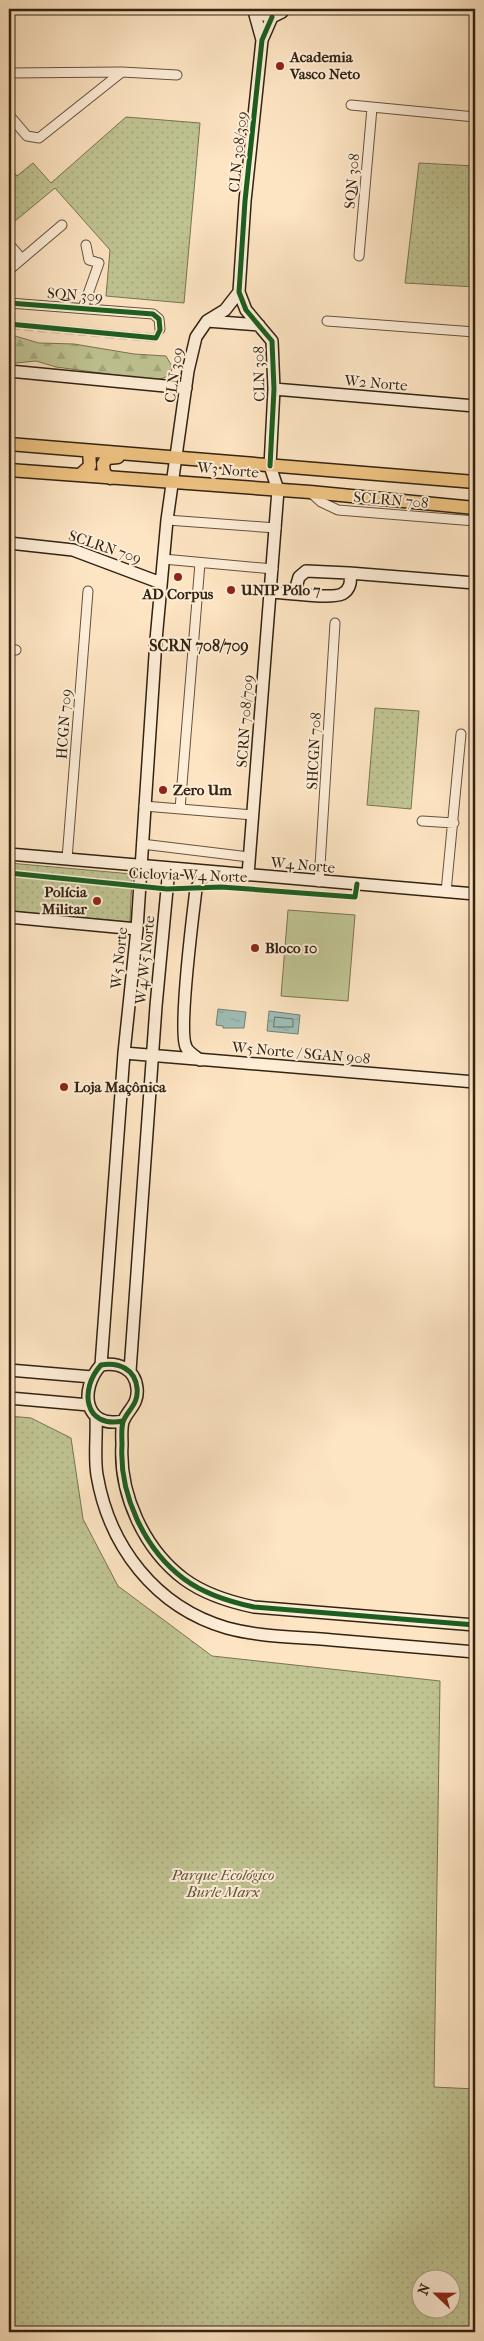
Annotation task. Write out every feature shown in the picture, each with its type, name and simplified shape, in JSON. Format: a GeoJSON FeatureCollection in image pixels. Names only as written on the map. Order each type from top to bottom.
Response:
{"type":"FeatureCollection","features":[{"type":"Feature","properties":{"kind":"main road","name":"W3 Norte"},"geometry":{"type":"LineString","coordinates":[[9,444],[475,482]]}},
{"type":"Feature","properties":{"kind":"main road"},"geometry":{"type":"LineString","coordinates":[[80,475],[90,466],[89,451]]}},
{"type":"Feature","properties":{"kind":"main road"},"geometry":{"type":"LineString","coordinates":[[110,478],[102,468],[105,460],[138,455]]}},
{"type":"Feature","properties":{"kind":"main road","name":"W3 Norte"},"geometry":{"type":"LineString","coordinates":[[9,470],[310,492],[375,500],[475,508]]}},
{"type":"Feature","properties":{"kind":"main road"},"geometry":{"type":"LineString","coordinates":[[340,496],[352,492],[355,488],[356,480],[348,473]]}},
{"type":"Feature","properties":{"kind":"main road"},"geometry":{"type":"LineString","coordinates":[[375,500],[368,492],[372,482],[405,477]]}},
{"type":"Feature","properties":{"kind":"street"},"geometry":{"type":"LineString","coordinates":[[252,10],[279,13],[293,9]]}},
{"type":"Feature","properties":{"kind":"street","name":"CLN 308/309"},"geometry":{"type":"LineString","coordinates":[[239,292],[245,201],[262,40],[252,10]]}},
{"type":"Feature","properties":{"kind":"street","name":"CLN 308/309"},"geometry":{"type":"LineString","coordinates":[[262,40],[279,13]]}},
{"type":"Feature","properties":{"kind":"street"},"geometry":{"type":"LineString","coordinates":[[9,73],[122,72],[177,75]]}},
{"type":"Feature","properties":{"kind":"street"},"geometry":{"type":"LineString","coordinates":[[9,115],[27,136],[39,138],[122,72]]}},
{"type":"Feature","properties":{"kind":"street"},"geometry":{"type":"LineString","coordinates":[[351,105],[475,116]]}},
{"type":"Feature","properties":{"kind":"street","name":"SQN 308"},"geometry":{"type":"LineString","coordinates":[[359,256],[372,108]]}},
{"type":"Feature","properties":{"kind":"street"},"geometry":{"type":"LineString","coordinates":[[9,270],[62,225]]}},
{"type":"Feature","properties":{"kind":"street"},"geometry":{"type":"LineString","coordinates":[[9,244],[22,259]]}},
{"type":"Feature","properties":{"kind":"street"},"geometry":{"type":"LineString","coordinates":[[82,308],[99,263],[90,260],[86,245]]}},
{"type":"Feature","properties":{"kind":"street"},"geometry":{"type":"LineString","coordinates":[[206,321],[225,310],[239,292]]}},
{"type":"Feature","properties":{"kind":"street","name":"CLN 308"},"geometry":{"type":"LineString","coordinates":[[239,292],[246,310],[272,341],[274,388],[270,466],[278,490]]}},
{"type":"Feature","properties":{"kind":"street","name":"SQN 309"},"geometry":{"type":"LineString","coordinates":[[9,303],[140,313],[156,316],[160,329]]}},
{"type":"Feature","properties":{"kind":"street"},"geometry":{"type":"LineString","coordinates":[[206,321],[259,325]]}},
{"type":"Feature","properties":{"kind":"street","name":"CLN 309"},"geometry":{"type":"LineString","coordinates":[[172,482],[186,388],[196,337],[206,321]]}},
{"type":"Feature","properties":{"kind":"street"},"geometry":{"type":"LineString","coordinates":[[327,321],[475,332]]}},
{"type":"Feature","properties":{"kind":"street"},"geometry":{"type":"LineString","coordinates":[[9,371],[186,388]]}},
{"type":"Feature","properties":{"kind":"street","name":"W2 Norte"},"geometry":{"type":"LineString","coordinates":[[274,388],[475,406]]}},
{"type":"Feature","properties":{"kind":"street"},"geometry":{"type":"LineString","coordinates":[[141,865],[161,583],[172,482]]}},
{"type":"Feature","properties":{"kind":"street","name":"SCRN 708/709"},"geometry":{"type":"LineString","coordinates":[[248,875],[278,490]]}},
{"type":"Feature","properties":{"kind":"street","name":"SCLRN 708"},"geometry":{"type":"LineString","coordinates":[[310,492],[321,502],[338,510],[475,521]]}},
{"type":"Feature","properties":{"kind":"street"},"geometry":{"type":"LineString","coordinates":[[167,520],[276,528]]}},
{"type":"Feature","properties":{"kind":"street","name":"SCLRN 709"},"geometry":{"type":"LineString","coordinates":[[9,543],[73,550],[161,583]]}},
{"type":"Feature","properties":{"kind":"street"},"geometry":{"type":"LineString","coordinates":[[163,559],[273,569]]}},
{"type":"Feature","properties":{"kind":"street"},"geometry":{"type":"LineString","coordinates":[[180,809],[200,563]]}},
{"type":"Feature","properties":{"kind":"street"},"geometry":{"type":"LineString","coordinates":[[294,594],[299,577],[306,571],[475,583]]}},
{"type":"Feature","properties":{"kind":"street"},"geometry":{"type":"LineString","coordinates":[[271,592],[342,594],[350,585],[349,573]]}},
{"type":"Feature","properties":{"kind":"street","name":"HCGN 709"},"geometry":{"type":"LineString","coordinates":[[67,858],[88,591]]}},
{"type":"Feature","properties":{"kind":"street","name":"SHCGN 708"},"geometry":{"type":"LineString","coordinates":[[319,882],[335,623]]}},
{"type":"Feature","properties":{"kind":"street"},"geometry":{"type":"LineString","coordinates":[[446,892],[462,734]]}},
{"type":"Feature","properties":{"kind":"street"},"geometry":{"type":"LineString","coordinates":[[144,806],[253,815]]}},
{"type":"Feature","properties":{"kind":"street"},"geometry":{"type":"LineString","coordinates":[[422,821],[454,822]]}},
{"type":"Feature","properties":{"kind":"street"},"geometry":{"type":"LineString","coordinates":[[142,844],[249,857]]}},
{"type":"Feature","properties":{"kind":"street","name":"W4 Norte"},"geometry":{"type":"LineString","coordinates":[[9,854],[475,894]]}},
{"type":"Feature","properties":{"kind":"street","name":"W5 Norte"},"geometry":{"type":"LineString","coordinates":[[101,1366],[124,1053],[137,929],[141,865]]}},
{"type":"Feature","properties":{"kind":"street","name":"W4/W5 Norte"},"geometry":{"type":"LineString","coordinates":[[130,1370],[152,1055],[169,868]]}},
{"type":"Feature","properties":{"kind":"street"},"geometry":{"type":"LineString","coordinates":[[200,1060],[186,1047],[184,1039],[185,1001],[196,889],[202,876],[214,872]]}},
{"type":"Feature","properties":{"kind":"street"},"geometry":{"type":"LineString","coordinates":[[9,917],[137,929]]}},
{"type":"Feature","properties":{"kind":"street","name":"W5 Norte / SGAN 908"},"geometry":{"type":"LineString","coordinates":[[124,1053],[475,1082]]}},
{"type":"Feature","properties":{"kind":"street"},"geometry":{"type":"LineString","coordinates":[[96,1418],[108,1423],[123,1421],[129,1415],[137,1395],[136,1381],[130,1370],[120,1365],[101,1366],[92,1377],[88,1391],[89,1405],[96,1418],[97,1472],[111,1528],[145,1577],[163,1595],[181,1607],[202,1619],[252,1633],[475,1652]]}},
{"type":"Feature","properties":{"kind":"street"},"geometry":{"type":"LineString","coordinates":[[9,1370],[92,1377]]}},
{"type":"Feature","properties":{"kind":"street"},"geometry":{"type":"LineString","coordinates":[[9,1398],[89,1405]]}},
{"type":"Feature","properties":{"kind":"street"},"geometry":{"type":"LineString","coordinates":[[123,1421],[122,1449],[124,1473],[133,1510],[142,1529],[159,1553],[184,1579],[234,1603],[261,1608],[475,1625]]}},
{"type":"Feature","properties":{"kind":"green space"},"geometry":{"type":"Polygon","coordinates":[[[126,117],[200,123],[184,303],[106,296],[110,250],[55,188],[9,226],[9,166],[17,176],[33,163],[51,183],[126,117]]]}},
{"type":"Feature","properties":{"kind":"green space"},"geometry":{"type":"Polygon","coordinates":[[[419,163],[475,166],[475,287],[405,283],[419,163]]]}},
{"type":"Feature","properties":{"kind":"green space"},"geometry":{"type":"Polygon","coordinates":[[[9,331],[15,336],[39,343],[74,344],[134,354],[166,356],[173,368],[165,377],[154,380],[56,367],[36,361],[16,363],[9,359],[9,331]]]}},
{"type":"Feature","properties":{"kind":"green space"},"geometry":{"type":"Polygon","coordinates":[[[375,708],[419,711],[411,809],[367,805],[375,708]]]}},
{"type":"Feature","properties":{"kind":"green space"},"geometry":{"type":"Polygon","coordinates":[[[9,863],[132,874],[130,922],[9,911],[9,863]]]}},
{"type":"Feature","properties":{"kind":"green space"},"geometry":{"type":"Polygon","coordinates":[[[288,910],[355,915],[348,1001],[281,996],[288,910]]]}},
{"type":"Feature","properties":{"kind":"green space","name":"Parque Ecológico Burle Marx"},"geometry":{"type":"Polygon","coordinates":[[[9,1416],[31,1418],[71,1438],[83,1519],[118,1586],[212,1656],[440,1681],[434,2087],[475,2089],[475,2332],[9,2332],[9,1416]]]}},
{"type":"Feature","properties":{"kind":"water"},"geometry":{"type":"Polygon","coordinates":[[[218,1009],[246,1012],[244,1028],[223,1028],[223,1026],[216,1025],[218,1009]]]}},
{"type":"Feature","properties":{"kind":"water"},"geometry":{"type":"Polygon","coordinates":[[[269,1011],[300,1015],[298,1034],[267,1031],[269,1011]]]}},
{"type":"Feature","properties":{"kind":"tunnel"},"geometry":{"type":"LineString","coordinates":[[11,325],[156,338],[160,329]]}},
{"type":"Feature","properties":{"kind":"cycle path"},"geometry":{"type":"LineString","coordinates":[[270,466],[274,389],[272,341],[246,310],[239,292],[245,201],[262,40],[272,17]]}},
{"type":"Feature","properties":{"kind":"cycle path"},"geometry":{"type":"LineString","coordinates":[[9,303],[153,314],[159,319],[160,330],[156,338],[9,324]]}},
{"type":"Feature","properties":{"kind":"cycle path","name":"Ciclovia W4 Norte"},"geometry":{"type":"LineString","coordinates":[[9,873],[167,889],[221,887],[355,897],[357,884]]}},
{"type":"Feature","properties":{"kind":"cycle path"},"geometry":{"type":"LineString","coordinates":[[123,1421],[110,1422],[100,1419],[93,1413],[89,1405],[90,1385],[101,1365],[108,1364],[125,1368],[136,1381],[136,1399],[123,1422],[122,1431],[122,1464],[130,1501],[137,1519],[157,1552],[170,1567],[191,1584],[217,1596],[254,1607],[475,1625]]}},
{"type":"Feature","properties":{"kind":"place","name":"Academia Vasco Neto"},"geometry":{"type":"Point","coordinates":[280,66]}},
{"type":"Feature","properties":{"kind":"place","name":"AD Corpus"},"geometry":{"type":"Point","coordinates":[178,577]}},
{"type":"Feature","properties":{"kind":"place","name":"UNIP Pólo 7"},"geometry":{"type":"Point","coordinates":[231,590]}},
{"type":"Feature","properties":{"kind":"place","name":"Zero Um"},"geometry":{"type":"Point","coordinates":[163,790]}},
{"type":"Feature","properties":{"kind":"place","name":"Polícia Militar"},"geometry":{"type":"Point","coordinates":[97,901]}},
{"type":"Feature","properties":{"kind":"place","name":"Bloco 10"},"geometry":{"type":"Point","coordinates":[255,948]}},
{"type":"Feature","properties":{"kind":"place","name":"Loja Maçônica"},"geometry":{"type":"Point","coordinates":[64,1087]}},
{"type":"Feature","properties":{"kind":"district","name":"SCRN 708/709"},"geometry":{"type":"Point","coordinates":[199,645]}}]}
